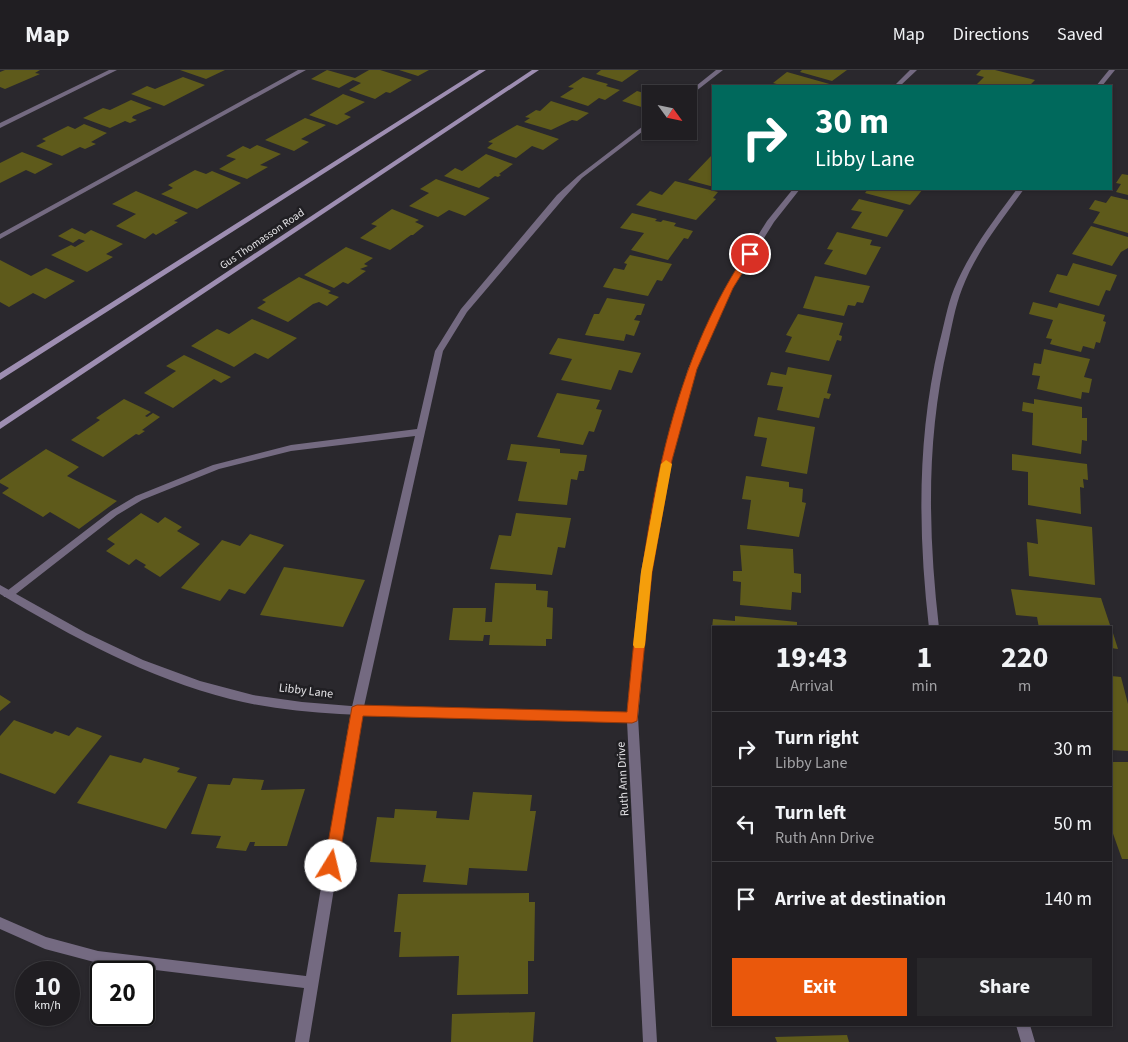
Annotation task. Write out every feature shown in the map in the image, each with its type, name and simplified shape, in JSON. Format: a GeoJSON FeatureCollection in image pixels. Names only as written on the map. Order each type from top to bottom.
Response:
{"type":"FeatureCollection","features":[{"type":"Feature","properties":{"kind":"main road","name":"Gus Thomasson Road"},"geometry":{"type":"LineString","coordinates":[[0,377],[484,70]]}},
{"type":"Feature","properties":{"kind":"main road","name":"Gus Thomasson Road"},"geometry":{"type":"LineString","coordinates":[[0,426],[536,70]]}},
{"type":"Feature","properties":{"kind":"street"},"geometry":{"type":"LineString","coordinates":[[0,126],[114,70]]}},
{"type":"Feature","properties":{"kind":"street"},"geometry":{"type":"LineString","coordinates":[[0,237],[303,70]]}},
{"type":"Feature","properties":{"kind":"street"},"geometry":{"type":"LineString","coordinates":[[698,87],[720,70]]}},
{"type":"Feature","properties":{"kind":"street"},"geometry":{"type":"LineString","coordinates":[[898,85],[914,70]]}},
{"type":"Feature","properties":{"kind":"street"},"geometry":{"type":"LineString","coordinates":[[1100,85],[1112,70]]}},
{"type":"Feature","properties":{"kind":"street"},"geometry":{"type":"LineString","coordinates":[[302,1042],[357,710],[439,351],[464,311],[580,177],[642,129]]}},
{"type":"Feature","properties":{"kind":"street","name":"Ruth Ann Drive"},"geometry":{"type":"LineString","coordinates":[[650,1042],[632,717],[646,572],[667,460],[692,369],[729,288],[771,221],[795,190]]}},
{"type":"Feature","properties":{"kind":"street"},"geometry":{"type":"LineString","coordinates":[[934,626],[927,572],[925,458],[936,370],[958,290],[977,250],[1019,190]]}},
{"type":"Feature","properties":{"kind":"street"},"geometry":{"type":"LineString","coordinates":[[4,591],[114,513],[139,498],[216,467],[291,448],[420,432]]}},
{"type":"Feature","properties":{"kind":"street","name":"Libby Lane"},"geometry":{"type":"LineString","coordinates":[[4,591],[110,651],[164,673],[231,694],[299,706],[357,710],[632,717]]}},
{"type":"Feature","properties":{"kind":"street"},"geometry":{"type":"LineString","coordinates":[[0,922],[45,943],[98,957],[312,983]]}},
{"type":"Feature","properties":{"kind":"street"},"geometry":{"type":"LineString","coordinates":[[1023,1026],[1028,1042]]}},
{"type":"Feature","properties":{"kind":"building"},"geometry":{"type":"Polygon","coordinates":[[[5,70],[40,70],[35,73],[40,74],[5,89],[0,87],[0,72],[5,70]]]}},
{"type":"Feature","properties":{"kind":"building"},"geometry":{"type":"Polygon","coordinates":[[[180,70],[225,70],[206,79],[180,70]]]}},
{"type":"Feature","properties":{"kind":"building"},"geometry":{"type":"Polygon","coordinates":[[[327,70],[355,78],[369,70],[380,70],[412,80],[390,93],[386,92],[375,99],[349,90],[361,83],[353,80],[339,88],[311,79],[327,70]]]}},
{"type":"Feature","properties":{"kind":"building"},"geometry":{"type":"Polygon","coordinates":[[[399,70],[429,70],[418,76],[399,70]]]}},
{"type":"Feature","properties":{"kind":"building"},"geometry":{"type":"Polygon","coordinates":[[[601,70],[639,70],[622,82],[596,74],[601,70]]]}},
{"type":"Feature","properties":{"kind":"building"},"geometry":{"type":"Polygon","coordinates":[[[802,70],[847,70],[832,81],[800,72],[802,70]]]}},
{"type":"Feature","properties":{"kind":"building"},"geometry":{"type":"Polygon","coordinates":[[[981,70],[995,70],[1035,80],[1030,85],[976,85],[984,77],[976,75],[981,70]]]}},
{"type":"Feature","properties":{"kind":"building"},"geometry":{"type":"Polygon","coordinates":[[[787,72],[833,85],[780,85],[773,83],[787,72]]]}},
{"type":"Feature","properties":{"kind":"building"},"geometry":{"type":"Polygon","coordinates":[[[183,77],[205,85],[164,106],[131,94],[147,86],[155,89],[183,77]]]}},
{"type":"Feature","properties":{"kind":"building"},"geometry":{"type":"Polygon","coordinates":[[[583,77],[608,84],[606,86],[620,90],[605,100],[599,98],[588,106],[560,97],[574,88],[568,87],[583,77]]]}},
{"type":"Feature","properties":{"kind":"building"},"geometry":{"type":"Polygon","coordinates":[[[637,91],[642,92],[642,107],[622,101],[637,91]]]}},
{"type":"Feature","properties":{"kind":"building"},"geometry":{"type":"Polygon","coordinates":[[[343,94],[365,102],[344,114],[351,117],[337,125],[309,115],[343,94]]]}},
{"type":"Feature","properties":{"kind":"building"},"geometry":{"type":"Polygon","coordinates":[[[131,100],[152,108],[133,116],[132,118],[137,120],[130,123],[125,121],[110,128],[83,118],[103,108],[110,110],[131,100]]]}},
{"type":"Feature","properties":{"kind":"building"},"geometry":{"type":"Polygon","coordinates":[[[551,101],[589,113],[577,121],[572,120],[551,130],[524,122],[530,118],[525,117],[536,110],[540,111],[551,101]]]}},
{"type":"Feature","properties":{"kind":"building"},"geometry":{"type":"Polygon","coordinates":[[[305,118],[326,125],[301,139],[309,142],[294,151],[265,140],[305,118]]]}},
{"type":"Feature","properties":{"kind":"building"},"geometry":{"type":"Polygon","coordinates":[[[84,124],[107,133],[91,142],[96,144],[85,149],[80,147],[62,156],[36,146],[46,141],[42,139],[68,126],[75,129],[84,124]]]}},
{"type":"Feature","properties":{"kind":"building"},"geometry":{"type":"Polygon","coordinates":[[[517,125],[559,139],[543,150],[532,146],[516,158],[487,148],[493,143],[488,142],[517,125]]]}},
{"type":"Feature","properties":{"kind":"building"},"geometry":{"type":"Polygon","coordinates":[[[257,145],[281,154],[260,165],[268,167],[247,179],[219,169],[236,159],[226,156],[243,146],[250,149],[257,145]]]}},
{"type":"Feature","properties":{"kind":"building"},"geometry":{"type":"Polygon","coordinates":[[[22,152],[53,164],[35,174],[26,170],[0,183],[0,163],[22,152]]]}},
{"type":"Feature","properties":{"kind":"building"},"geometry":{"type":"Polygon","coordinates":[[[486,154],[513,164],[499,174],[501,175],[495,176],[479,188],[444,176],[455,168],[462,171],[486,154]]]}},
{"type":"Feature","properties":{"kind":"building"},"geometry":{"type":"Polygon","coordinates":[[[711,156],[712,156],[712,186],[688,180],[711,156]]]}},
{"type":"Feature","properties":{"kind":"building"},"geometry":{"type":"Polygon","coordinates":[[[195,170],[206,174],[212,171],[241,183],[197,209],[161,194],[173,188],[168,185],[195,170]]]}},
{"type":"Feature","properties":{"kind":"building"},"geometry":{"type":"Polygon","coordinates":[[[1122,174],[1128,175],[1128,195],[1116,192],[1121,184],[1116,183],[1122,174]]]}},
{"type":"Feature","properties":{"kind":"building"},"geometry":{"type":"Polygon","coordinates":[[[436,179],[490,198],[465,216],[449,210],[438,217],[409,206],[429,193],[420,189],[436,179]]]}},
{"type":"Feature","properties":{"kind":"building"},"geometry":{"type":"Polygon","coordinates":[[[675,181],[718,192],[713,198],[716,199],[696,220],[636,205],[650,191],[662,195],[675,181]]]}},
{"type":"Feature","properties":{"kind":"building"},"geometry":{"type":"Polygon","coordinates":[[[867,190],[922,190],[910,205],[865,193],[867,190]]]}},
{"type":"Feature","properties":{"kind":"building"},"geometry":{"type":"Polygon","coordinates":[[[136,191],[188,213],[174,221],[178,222],[156,235],[153,233],[145,239],[116,226],[136,214],[112,204],[136,191]]]}},
{"type":"Feature","properties":{"kind":"building"},"geometry":{"type":"Polygon","coordinates":[[[1111,196],[1128,200],[1128,233],[1093,223],[1100,212],[1089,209],[1095,200],[1106,203],[1111,196]]]}},
{"type":"Feature","properties":{"kind":"building"},"geometry":{"type":"Polygon","coordinates":[[[859,199],[904,210],[887,237],[851,228],[862,212],[851,210],[859,199]]]}},
{"type":"Feature","properties":{"kind":"building"},"geometry":{"type":"Polygon","coordinates":[[[392,209],[419,220],[415,222],[424,226],[390,250],[360,238],[377,226],[371,224],[392,209]]]}},
{"type":"Feature","properties":{"kind":"building"},"geometry":{"type":"Polygon","coordinates":[[[632,213],[657,219],[655,221],[661,222],[663,220],[676,223],[674,226],[693,231],[688,239],[684,238],[668,260],[631,250],[644,233],[620,228],[632,213]]]}},
{"type":"Feature","properties":{"kind":"building"},"geometry":{"type":"Polygon","coordinates":[[[1091,226],[1128,237],[1128,248],[1121,252],[1112,266],[1072,254],[1091,226]]]}},
{"type":"Feature","properties":{"kind":"building"},"geometry":{"type":"Polygon","coordinates":[[[72,228],[85,234],[91,230],[123,244],[106,254],[113,257],[87,272],[51,255],[71,245],[75,247],[85,241],[79,239],[73,243],[58,236],[72,228]]]}},
{"type":"Feature","properties":{"kind":"building"},"geometry":{"type":"Polygon","coordinates":[[[837,232],[872,240],[870,245],[881,247],[866,275],[824,264],[833,250],[827,249],[837,232]]]}},
{"type":"Feature","properties":{"kind":"building"},"geometry":{"type":"Polygon","coordinates":[[[346,247],[373,258],[364,264],[368,266],[360,269],[366,271],[348,284],[343,282],[334,288],[304,275],[346,247]]]}},
{"type":"Feature","properties":{"kind":"building"},"geometry":{"type":"Polygon","coordinates":[[[630,255],[672,264],[662,281],[657,280],[648,296],[603,287],[614,268],[624,270],[627,264],[624,263],[630,255]]]}},
{"type":"Feature","properties":{"kind":"building"},"geometry":{"type":"Polygon","coordinates":[[[0,260],[31,276],[46,268],[75,281],[45,299],[33,293],[9,307],[0,302],[0,260]]]}},
{"type":"Feature","properties":{"kind":"building"},"geometry":{"type":"Polygon","coordinates":[[[1073,263],[1117,275],[1110,291],[1106,290],[1099,306],[1049,292],[1057,274],[1067,276],[1073,263]]]}},
{"type":"Feature","properties":{"kind":"building"},"geometry":{"type":"Polygon","coordinates":[[[815,276],[870,286],[863,303],[857,302],[855,306],[848,305],[844,316],[803,308],[815,276]]]}},
{"type":"Feature","properties":{"kind":"building"},"geometry":{"type":"Polygon","coordinates":[[[299,277],[331,291],[328,293],[339,297],[327,306],[319,302],[313,304],[288,322],[257,308],[266,302],[262,300],[299,277]]]}},
{"type":"Feature","properties":{"kind":"building"},"geometry":{"type":"Polygon","coordinates":[[[607,298],[645,304],[641,315],[637,315],[634,320],[640,321],[634,336],[626,334],[624,341],[585,335],[594,314],[599,314],[607,298]]]}},
{"type":"Feature","properties":{"kind":"building"},"geometry":{"type":"Polygon","coordinates":[[[1033,302],[1057,308],[1059,303],[1105,315],[1103,321],[1106,322],[1100,343],[1096,342],[1094,349],[1083,346],[1081,352],[1050,344],[1052,339],[1046,338],[1053,320],[1029,314],[1033,302]]]}},
{"type":"Feature","properties":{"kind":"building"},"geometry":{"type":"Polygon","coordinates":[[[798,314],[843,323],[839,335],[842,336],[841,341],[837,340],[829,361],[785,352],[792,337],[786,335],[798,314]]]}},
{"type":"Feature","properties":{"kind":"building"},"geometry":{"type":"Polygon","coordinates":[[[252,319],[297,338],[268,359],[255,353],[234,367],[191,346],[217,329],[229,334],[252,319]]]}},
{"type":"Feature","properties":{"kind":"building"},"geometry":{"type":"Polygon","coordinates":[[[558,338],[641,353],[632,373],[619,370],[611,390],[561,380],[572,359],[549,354],[558,338]]]}},
{"type":"Feature","properties":{"kind":"building"},"geometry":{"type":"Polygon","coordinates":[[[1044,349],[1090,359],[1084,377],[1092,379],[1089,393],[1082,392],[1081,399],[1037,389],[1040,376],[1032,375],[1034,363],[1041,364],[1044,349]]]}},
{"type":"Feature","properties":{"kind":"building"},"geometry":{"type":"Polygon","coordinates":[[[184,355],[231,377],[221,383],[214,379],[173,408],[144,393],[176,371],[166,366],[184,355]]]}},
{"type":"Feature","properties":{"kind":"building"},"geometry":{"type":"Polygon","coordinates":[[[788,367],[832,375],[827,393],[831,394],[829,399],[824,398],[819,418],[777,410],[783,387],[767,385],[771,372],[786,375],[788,367]]]}},
{"type":"Feature","properties":{"kind":"building"},"geometry":{"type":"Polygon","coordinates":[[[557,393],[600,400],[596,409],[602,410],[594,432],[589,431],[583,445],[537,437],[557,393]]]}},
{"type":"Feature","properties":{"kind":"building"},"geometry":{"type":"Polygon","coordinates":[[[124,399],[151,412],[145,416],[147,417],[153,413],[160,417],[142,430],[145,431],[139,435],[136,434],[103,457],[71,440],[100,420],[96,418],[124,399]]]}},
{"type":"Feature","properties":{"kind":"building"},"geometry":{"type":"Polygon","coordinates":[[[1034,399],[1082,407],[1082,418],[1087,418],[1087,441],[1082,440],[1081,454],[1032,445],[1033,413],[1022,411],[1023,402],[1034,404],[1034,399]]]}},
{"type":"Feature","properties":{"kind":"building"},"geometry":{"type":"Polygon","coordinates":[[[758,417],[815,427],[807,474],[761,466],[767,438],[754,436],[758,417]]]}},
{"type":"Feature","properties":{"kind":"building"},"geometry":{"type":"Polygon","coordinates":[[[511,444],[560,449],[560,453],[587,455],[584,471],[579,471],[577,480],[571,479],[567,505],[518,501],[527,462],[507,460],[511,444]]]}},
{"type":"Feature","properties":{"kind":"building"},"geometry":{"type":"Polygon","coordinates":[[[46,449],[79,467],[67,476],[117,501],[79,529],[50,512],[43,517],[2,493],[9,488],[0,483],[0,480],[46,449]]]}},
{"type":"Feature","properties":{"kind":"building"},"geometry":{"type":"Polygon","coordinates":[[[1012,454],[1087,464],[1088,480],[1083,479],[1084,488],[1080,487],[1081,514],[1028,505],[1028,472],[1012,470],[1012,454]]]}},
{"type":"Feature","properties":{"kind":"building"},"geometry":{"type":"Polygon","coordinates":[[[746,476],[789,482],[789,487],[803,489],[802,502],[806,503],[799,537],[747,529],[751,500],[742,499],[746,476]]]}},
{"type":"Feature","properties":{"kind":"building"},"geometry":{"type":"Polygon","coordinates":[[[141,513],[158,523],[165,517],[182,527],[177,531],[200,544],[160,577],[144,567],[146,565],[136,559],[129,565],[106,551],[115,544],[107,539],[141,513]]]}},
{"type":"Feature","properties":{"kind":"building"},"geometry":{"type":"Polygon","coordinates":[[[516,513],[571,518],[565,548],[558,547],[552,575],[490,569],[499,535],[511,536],[516,513]]]}},
{"type":"Feature","properties":{"kind":"building"},"geometry":{"type":"Polygon","coordinates":[[[1036,519],[1092,527],[1095,585],[1029,576],[1027,542],[1038,544],[1036,519]]]}},
{"type":"Feature","properties":{"kind":"building"},"geometry":{"type":"Polygon","coordinates":[[[250,534],[284,545],[245,594],[229,589],[220,601],[181,588],[222,540],[240,546],[250,534]]]}},
{"type":"Feature","properties":{"kind":"building"},"geometry":{"type":"Polygon","coordinates":[[[740,545],[793,549],[794,573],[801,574],[801,593],[792,592],[791,610],[740,605],[741,582],[733,581],[733,571],[742,571],[740,545]]]}},
{"type":"Feature","properties":{"kind":"building"},"geometry":{"type":"Polygon","coordinates":[[[284,567],[365,580],[343,627],[260,615],[284,567]]]}},
{"type":"Feature","properties":{"kind":"building"},"geometry":{"type":"Polygon","coordinates":[[[495,583],[536,584],[536,590],[548,591],[547,607],[553,608],[552,639],[546,639],[546,646],[489,645],[490,635],[484,635],[483,641],[449,640],[453,608],[486,608],[485,622],[492,622],[495,583]]]}},
{"type":"Feature","properties":{"kind":"building"},"geometry":{"type":"Polygon","coordinates":[[[1011,589],[1101,598],[1110,626],[1039,626],[1037,617],[1016,615],[1011,589]]]}},
{"type":"Feature","properties":{"kind":"building"},"geometry":{"type":"Polygon","coordinates":[[[735,616],[797,622],[797,626],[712,626],[713,619],[735,621],[735,616]]]}},
{"type":"Feature","properties":{"kind":"building"},"geometry":{"type":"Polygon","coordinates":[[[1112,630],[1118,649],[1112,648],[1112,630]]]}},
{"type":"Feature","properties":{"kind":"building"},"geometry":{"type":"Polygon","coordinates":[[[1112,676],[1121,677],[1128,704],[1128,751],[1112,750],[1112,676]]]}},
{"type":"Feature","properties":{"kind":"building"},"geometry":{"type":"Polygon","coordinates":[[[0,695],[11,702],[0,711],[0,695]]]}},
{"type":"Feature","properties":{"kind":"building"},"geometry":{"type":"Polygon","coordinates":[[[14,720],[52,734],[55,731],[69,736],[77,727],[102,736],[55,794],[0,773],[0,736],[14,720]]]}},
{"type":"Feature","properties":{"kind":"building"},"geometry":{"type":"Polygon","coordinates":[[[110,755],[141,763],[144,758],[180,768],[177,772],[197,777],[166,829],[77,803],[110,755]]]}},
{"type":"Feature","properties":{"kind":"building"},"geometry":{"type":"Polygon","coordinates":[[[1112,762],[1128,762],[1128,859],[1122,859],[1112,831],[1112,762]]]}},
{"type":"Feature","properties":{"kind":"building"},"geometry":{"type":"Polygon","coordinates":[[[233,778],[264,780],[261,790],[305,789],[287,846],[254,846],[255,842],[250,842],[246,851],[216,848],[221,836],[191,834],[208,784],[230,785],[233,778]]]}},
{"type":"Feature","properties":{"kind":"building"},"geometry":{"type":"Polygon","coordinates":[[[473,792],[532,795],[530,811],[536,811],[527,871],[469,868],[467,885],[423,882],[426,865],[370,862],[377,817],[394,818],[395,809],[437,811],[436,818],[469,820],[473,792]]]}},
{"type":"Feature","properties":{"kind":"building"},"geometry":{"type":"Polygon","coordinates":[[[529,893],[529,902],[535,902],[534,961],[528,961],[528,994],[457,995],[459,956],[399,957],[401,932],[394,932],[398,894],[529,893]]]}},
{"type":"Feature","properties":{"kind":"building"},"geometry":{"type":"Polygon","coordinates":[[[535,1012],[533,1042],[451,1042],[452,1014],[535,1012]]]}},
{"type":"Feature","properties":{"kind":"building"},"geometry":{"type":"Polygon","coordinates":[[[847,1035],[849,1042],[777,1042],[775,1037],[847,1035]]]}},
{"type":"Feature","properties":{"kind":"slow traffic"},"geometry":{"type":"LineString","coordinates":[[639,645],[646,572],[666,464]]}},
{"type":"Feature","properties":{"kind":"route"},"geometry":{"type":"LineString","coordinates":[[331,866],[357,710],[632,717],[646,572],[667,460],[692,369],[729,288],[750,254]]}}]}
